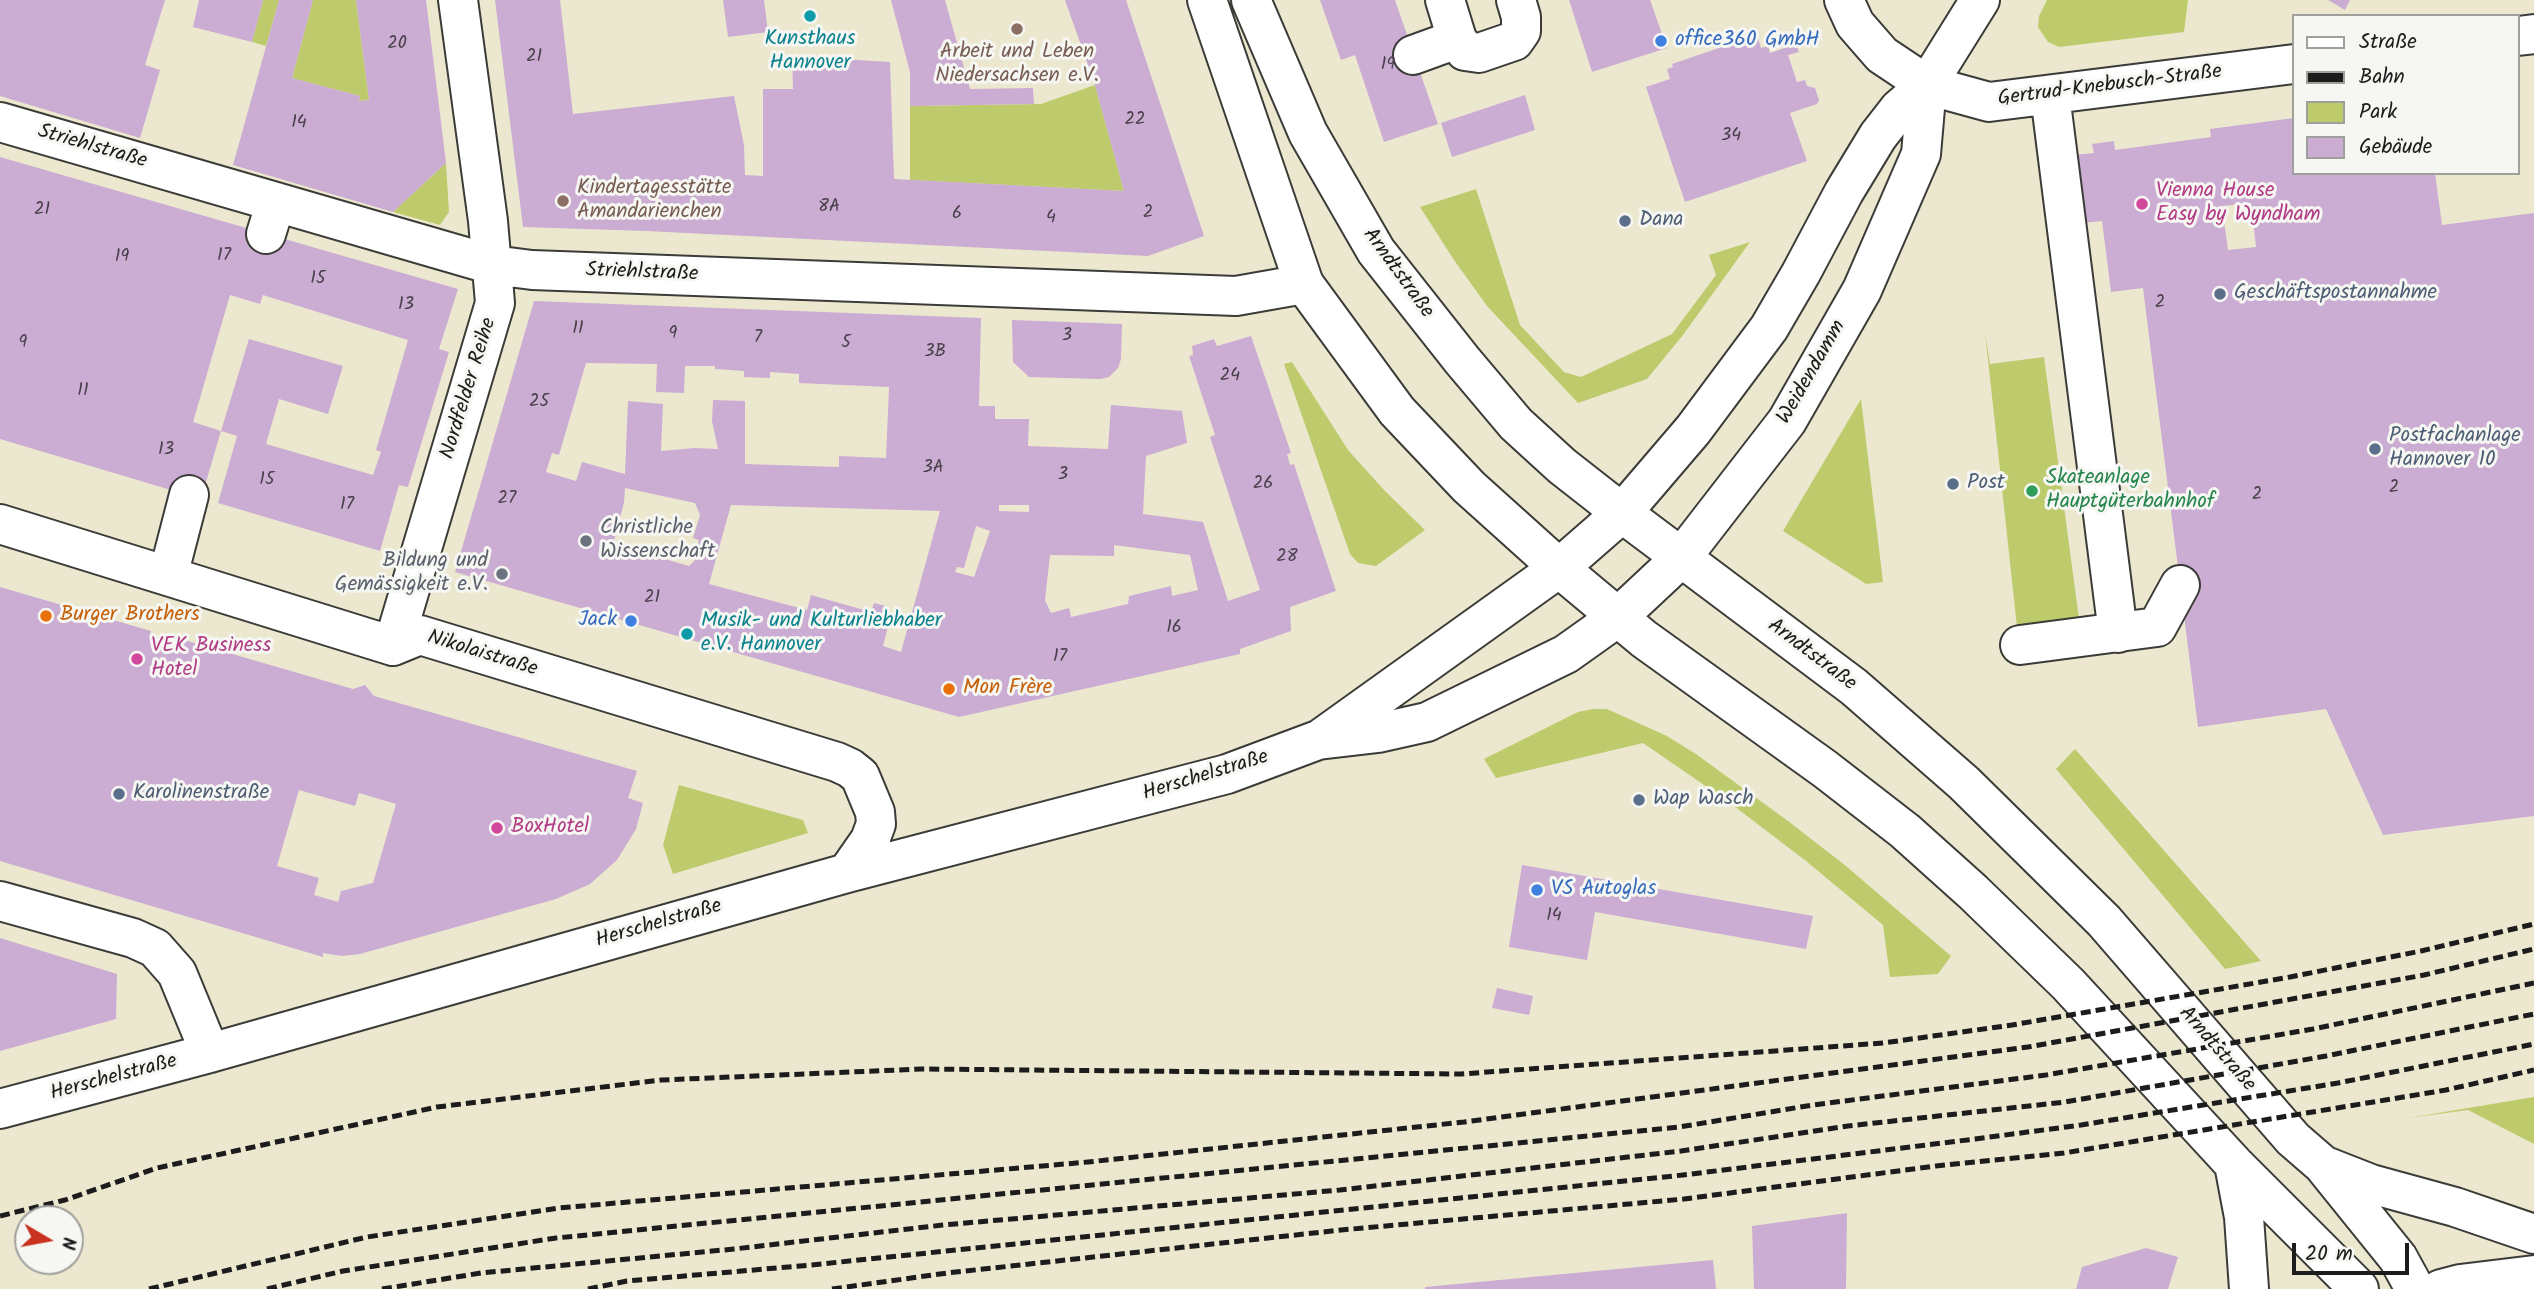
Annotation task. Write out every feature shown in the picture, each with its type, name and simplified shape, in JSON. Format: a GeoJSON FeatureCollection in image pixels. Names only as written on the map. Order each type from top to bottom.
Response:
{"type":"FeatureCollection","features":[{"type":"Feature","properties":{"kind":"street","name":"Nordfelder Reihe"},"geometry":{"type":"LineString","coordinates":[[393,646],[495,303],[493,265],[458,0]]}},
{"type":"Feature","properties":{"kind":"street"},"geometry":{"type":"LineString","coordinates":[[1207,0],[1304,284],[1397,411],[1477,496],[1644,639],[1825,769],[1905,831],[1973,892],[2068,984],[2234,1164],[2359,1289]]}},
{"type":"Feature","properties":{"kind":"street","name":"Arndtstraße"},"geometry":{"type":"LineString","coordinates":[[1251,0],[1308,133],[1376,251],[1516,424],[1562,466],[1622,513],[1854,687],[1964,783],[2104,920],[2293,1139],[2323,1165],[2398,1258],[2415,1289]]}},
{"type":"Feature","properties":{"kind":"street"},"geometry":{"type":"LineString","coordinates":[[1445,0],[1457,39],[1465,51],[1479,53],[1514,41],[1521,30],[1521,17],[1516,0]]}},
{"type":"Feature","properties":{"kind":"street","name":"Gertrud-Knebusch-Straße"},"geometry":{"type":"LineString","coordinates":[[1844,0],[1855,24],[1882,54],[1927,85],[1989,102],[2292,64]]}},
{"type":"Feature","properties":{"kind":"street","name":"Weidendamm"},"geometry":{"type":"LineString","coordinates":[[1559,568],[1622,513],[1692,430],[1769,328],[1878,136],[1899,109],[1927,85],[1980,0]]}},
{"type":"Feature","properties":{"kind":"street"},"geometry":{"type":"LineString","coordinates":[[1413,55],[1457,39]]}},
{"type":"Feature","properties":{"kind":"street","name":"Weidendamm"},"geometry":{"type":"LineString","coordinates":[[1618,617],[1681,558],[1787,421],[1862,290],[1921,154],[1927,85]]}},
{"type":"Feature","properties":{"kind":"street"},"geometry":{"type":"LineString","coordinates":[[2050,95],[2118,633]]}},
{"type":"Feature","properties":{"kind":"street","name":"Striehlstraße"},"geometry":{"type":"LineString","coordinates":[[0,122],[271,218],[493,265],[532,270],[1236,296],[1304,284]]}},
{"type":"Feature","properties":{"kind":"street"},"geometry":{"type":"LineString","coordinates":[[168,576],[189,495]]}},
{"type":"Feature","properties":{"kind":"street","name":"Nikolaistraße"},"geometry":{"type":"LineString","coordinates":[[0,524],[393,646],[420,635],[850,768],[860,776],[867,791],[875,812],[876,824],[870,840],[847,873]]}},
{"type":"Feature","properties":{"kind":"street","name":"Herschelstraße"},"geometry":{"type":"LineString","coordinates":[[1318,740],[1559,568]]}},
{"type":"Feature","properties":{"kind":"street"},"geometry":{"type":"LineString","coordinates":[[2020,645],[2157,627],[2180,585]]}},
{"type":"Feature","properties":{"kind":"street","name":"Herschelstraße"},"geometry":{"type":"LineString","coordinates":[[0,1109],[210,1053],[847,873],[1227,774],[1318,740],[1378,733],[1427,722],[1566,654],[1618,617]]}},
{"type":"Feature","properties":{"kind":"street"},"geometry":{"type":"LineString","coordinates":[[0,901],[133,938],[155,948],[177,973],[210,1053]]}},
{"type":"Feature","properties":{"kind":"street"},"geometry":{"type":"LineString","coordinates":[[2234,1164],[2244,1217],[2249,1289]]}},
{"type":"Feature","properties":{"kind":"street"},"geometry":{"type":"LineString","coordinates":[[2323,1165],[2371,1184],[2467,1211],[2534,1234]]}},
{"type":"Feature","properties":{"kind":"street"},"geometry":{"type":"LineString","coordinates":[[2441,1289],[2460,1284],[2534,1275]]}},
{"type":"Feature","properties":{"kind":"green space"},"geometry":{"type":"Polygon","coordinates":[[[263,0],[279,0],[266,46],[252,42],[263,0]]]}},
{"type":"Feature","properties":{"kind":"green space"},"geometry":{"type":"Polygon","coordinates":[[[313,0],[356,0],[369,100],[359,101],[360,96],[292,78],[313,0]]]}},
{"type":"Feature","properties":{"kind":"green space"},"geometry":{"type":"Polygon","coordinates":[[[2047,0],[2188,0],[2184,32],[2059,47],[2048,42],[2038,27],[2039,16],[2047,0]]]}},
{"type":"Feature","properties":{"kind":"green space"},"geometry":{"type":"Polygon","coordinates":[[[1095,85],[1124,191],[910,180],[910,106],[1041,104],[1095,85]]]}},
{"type":"Feature","properties":{"kind":"green space"},"geometry":{"type":"Polygon","coordinates":[[[446,163],[449,212],[440,225],[393,212],[446,163]]]}},
{"type":"Feature","properties":{"kind":"green space"},"geometry":{"type":"Polygon","coordinates":[[[1476,189],[1520,325],[1564,372],[1581,377],[1672,334],[1716,275],[1709,255],[1750,242],[1683,335],[1647,379],[1578,403],[1487,306],[1420,207],[1476,189]]]}},
{"type":"Feature","properties":{"kind":"green space","name":"Skateanlage Hauptgüterbahnhof"},"geometry":{"type":"Polygon","coordinates":[[[1985,332],[1990,364],[2044,357],[2079,619],[2017,627],[1985,332]]]}},
{"type":"Feature","properties":{"kind":"green space"},"geometry":{"type":"Polygon","coordinates":[[[1292,362],[1348,450],[1425,530],[1376,566],[1358,563],[1350,554],[1284,364],[1292,362]]]}},
{"type":"Feature","properties":{"kind":"green space"},"geometry":{"type":"Polygon","coordinates":[[[1861,399],[1883,582],[1866,584],[1783,531],[1861,399]]]}},
{"type":"Feature","properties":{"kind":"green space"},"geometry":{"type":"Polygon","coordinates":[[[1607,709],[1667,736],[1788,821],[1846,866],[1951,956],[1938,974],[1890,977],[1883,925],[1806,861],[1726,800],[1643,743],[1496,778],[1484,759],[1578,712],[1607,709]]]}},
{"type":"Feature","properties":{"kind":"green space"},"geometry":{"type":"Polygon","coordinates":[[[2075,749],[2261,961],[2225,969],[2056,769],[2075,749]]]}},
{"type":"Feature","properties":{"kind":"green space"},"geometry":{"type":"Polygon","coordinates":[[[679,785],[803,820],[808,833],[673,874],[663,845],[679,785]]]}},
{"type":"Feature","properties":{"kind":"green space"},"geometry":{"type":"Polygon","coordinates":[[[2534,1097],[2534,1144],[2468,1110],[2408,1118],[2534,1097]]]}},
{"type":"Feature","properties":{"kind":"building"},"geometry":{"type":"Polygon","coordinates":[[[0,0],[165,0],[145,65],[160,70],[140,138],[0,96],[0,0]]]}},
{"type":"Feature","properties":{"kind":"building"},"geometry":{"type":"Polygon","coordinates":[[[199,0],[263,0],[252,42],[193,27],[199,0]]]}},
{"type":"Feature","properties":{"kind":"building"},"geometry":{"type":"Polygon","coordinates":[[[279,0],[313,0],[292,78],[360,96],[359,101],[369,100],[356,0],[426,0],[446,163],[393,212],[233,165],[279,0]]]}},
{"type":"Feature","properties":{"kind":"building"},"geometry":{"type":"Polygon","coordinates":[[[495,0],[560,0],[573,114],[734,96],[744,145],[745,175],[763,176],[763,89],[793,89],[792,56],[890,62],[894,179],[1124,191],[1095,85],[1065,0],[1126,0],[1204,236],[1148,256],[523,227],[495,0]]]}},
{"type":"Feature","properties":{"kind":"building"},"geometry":{"type":"Polygon","coordinates":[[[723,0],[764,0],[768,32],[728,37],[723,0]]]}},
{"type":"Feature","properties":{"kind":"building"},"geometry":{"type":"Polygon","coordinates":[[[891,0],[945,0],[970,89],[1033,88],[1034,104],[910,106],[910,72],[891,0]]]}},
{"type":"Feature","properties":{"kind":"building"},"geometry":{"type":"Polygon","coordinates":[[[1320,0],[1395,0],[1438,124],[1384,142],[1355,55],[1341,60],[1320,0]]]}},
{"type":"Feature","properties":{"kind":"building"},"geometry":{"type":"Polygon","coordinates":[[[1569,0],[1650,0],[1667,48],[1592,72],[1569,0]]]}},
{"type":"Feature","properties":{"kind":"building"},"geometry":{"type":"Polygon","coordinates":[[[2328,0],[2350,0],[2345,10],[2328,0]]]}},
{"type":"Feature","properties":{"kind":"building"},"geometry":{"type":"Polygon","coordinates":[[[1757,35],[1761,48],[1768,46],[1770,53],[1796,44],[1799,52],[1788,55],[1797,82],[1805,80],[1807,86],[1815,88],[1819,100],[1817,104],[1790,113],[1807,161],[1685,202],[1646,87],[1670,79],[1667,69],[1673,67],[1672,64],[1757,35]]]}},
{"type":"Feature","properties":{"kind":"building"},"geometry":{"type":"Polygon","coordinates":[[[1525,95],[1535,130],[1452,157],[1441,123],[1525,95]]]}},
{"type":"Feature","properties":{"kind":"building"},"geometry":{"type":"Polygon","coordinates":[[[2292,118],[2292,175],[2435,175],[2442,225],[2534,213],[2534,816],[2383,835],[2326,709],[2198,727],[2143,288],[2111,292],[2102,221],[2082,223],[2073,155],[2094,153],[2092,144],[2114,141],[2115,150],[2211,137],[2210,129],[2292,118]],[[2251,203],[2222,206],[2228,250],[2256,247],[2251,203]]]}},
{"type":"Feature","properties":{"kind":"building"},"geometry":{"type":"Polygon","coordinates":[[[0,157],[458,289],[439,349],[449,352],[408,487],[399,485],[380,551],[218,503],[237,436],[221,431],[201,499],[0,439],[0,157]],[[230,295],[193,422],[221,431],[249,339],[343,366],[328,414],[279,399],[266,444],[373,475],[381,452],[376,450],[408,340],[263,295],[260,304],[230,295]]]}},
{"type":"Feature","properties":{"kind":"building"},"geometry":{"type":"Polygon","coordinates":[[[534,301],[981,318],[979,406],[995,406],[995,419],[1029,419],[1028,446],[1108,449],[1111,405],[1182,411],[1187,443],[1146,456],[1143,514],[1203,522],[1228,601],[1260,590],[1210,437],[1215,435],[1189,356],[1193,355],[1192,346],[1214,339],[1217,346],[1251,336],[1291,453],[1287,454],[1290,465],[1294,464],[1336,591],[1290,607],[1291,631],[1240,649],[1240,654],[959,717],[455,572],[534,301]],[[586,363],[559,455],[552,453],[546,472],[576,481],[582,462],[625,474],[628,401],[663,404],[661,451],[718,449],[712,421],[713,400],[745,401],[745,464],[839,467],[839,456],[886,458],[889,387],[799,383],[799,374],[770,372],[770,378],[744,377],[744,371],[715,369],[715,366],[685,366],[684,393],[656,392],[657,364],[586,363]],[[625,488],[624,503],[613,544],[689,566],[694,561],[699,540],[693,538],[700,515],[695,503],[625,488]],[[731,505],[709,584],[807,610],[811,595],[871,612],[874,603],[886,606],[891,615],[883,646],[901,652],[940,511],[731,505]],[[999,505],[999,511],[1029,512],[1029,505],[999,505]],[[976,526],[964,568],[957,567],[955,572],[974,577],[990,531],[976,526]],[[1114,545],[1114,556],[1050,555],[1045,600],[1051,613],[1069,608],[1071,617],[1128,604],[1129,596],[1171,586],[1172,596],[1198,590],[1190,555],[1114,545]]]}},
{"type":"Feature","properties":{"kind":"building"},"geometry":{"type":"Polygon","coordinates":[[[1012,320],[1122,324],[1121,359],[1118,368],[1109,377],[1100,379],[1029,377],[1013,362],[1012,320]]]}},
{"type":"Feature","properties":{"kind":"building"},"geometry":{"type":"Polygon","coordinates":[[[0,587],[151,631],[150,635],[165,640],[167,635],[353,689],[365,685],[374,696],[637,771],[628,798],[643,803],[636,829],[617,860],[590,884],[556,899],[360,954],[342,956],[323,953],[323,957],[0,861],[0,587]],[[299,790],[277,866],[319,878],[314,895],[338,902],[341,891],[373,883],[396,804],[359,793],[355,806],[299,790]]]}},
{"type":"Feature","properties":{"kind":"building"},"geometry":{"type":"Polygon","coordinates":[[[1522,865],[1813,916],[1806,949],[1595,912],[1587,960],[1509,947],[1522,865]]]}},
{"type":"Feature","properties":{"kind":"building"},"geometry":{"type":"Polygon","coordinates":[[[0,938],[117,974],[116,1019],[0,1051],[0,938]]]}},
{"type":"Feature","properties":{"kind":"building"},"geometry":{"type":"Polygon","coordinates":[[[1497,988],[1533,996],[1529,1015],[1492,1008],[1497,988]]]}},
{"type":"Feature","properties":{"kind":"building"},"geometry":{"type":"Polygon","coordinates":[[[1847,1213],[1846,1289],[1754,1289],[1752,1226],[1847,1213]]]}},
{"type":"Feature","properties":{"kind":"building"},"geometry":{"type":"Polygon","coordinates":[[[2146,1248],[2178,1257],[2168,1289],[2076,1289],[2082,1267],[2146,1248]]]}},
{"type":"Feature","properties":{"kind":"building"},"geometry":{"type":"Polygon","coordinates":[[[1713,1260],[1716,1289],[1425,1289],[1425,1287],[1713,1260]]]}},
{"type":"Feature","properties":{"kind":"railway"},"geometry":{"type":"LineString","coordinates":[[0,1216],[65,1200],[157,1168],[437,1107],[661,1080],[922,1069],[1461,1074],[1883,1043],[2012,1025],[2290,977],[2421,951],[2534,924]]}},
{"type":"Feature","properties":{"kind":"railway"},"geometry":{"type":"LineString","coordinates":[[149,1289],[367,1237],[559,1208],[1088,1162],[1464,1122],[2028,1047],[2424,975],[2534,949]]}},
{"type":"Feature","properties":{"kind":"railway"},"geometry":{"type":"LineString","coordinates":[[267,1289],[343,1271],[556,1238],[1679,1127],[1813,1105],[2046,1075],[2313,1029],[2534,983]]}},
{"type":"Feature","properties":{"kind":"railway"},"geometry":{"type":"LineString","coordinates":[[382,1289],[481,1273],[734,1249],[943,1225],[1340,1190],[1681,1151],[1848,1126],[2065,1102],[2326,1056],[2534,1014]]}},
{"type":"Feature","properties":{"kind":"railway"},"geometry":{"type":"LineString","coordinates":[[588,1289],[627,1281],[811,1265],[1683,1175],[1975,1139],[2081,1125],[2338,1083],[2534,1044]]}},
{"type":"Feature","properties":{"kind":"railway"},"geometry":{"type":"LineString","coordinates":[[832,1289],[947,1273],[1341,1230],[1684,1199],[1936,1166],[2064,1153],[2446,1090],[2534,1070]]}},
{"type":"Feature","properties":{"kind":"place","name":"Kunsthaus Hannover"},"geometry":{"type":"Point","coordinates":[810,16]}},
{"type":"Feature","properties":{"kind":"place","name":"Arbeit und Leben Niedersachsen e.V."},"geometry":{"type":"Point","coordinates":[1017,29]}},
{"type":"Feature","properties":{"kind":"place","name":"office360 GmbH"},"geometry":{"type":"Point","coordinates":[1661,41]}},
{"type":"Feature","properties":{"kind":"place","name":"Kindertagesstätte Amandarienchen"},"geometry":{"type":"Point","coordinates":[563,201]}},
{"type":"Feature","properties":{"kind":"place","name":"Vienna House Easy by Wyndham"},"geometry":{"type":"Point","coordinates":[2142,204]}},
{"type":"Feature","properties":{"kind":"place","name":"Dana"},"geometry":{"type":"Point","coordinates":[1625,221]}},
{"type":"Feature","properties":{"kind":"place","name":"Geschäftspostannahme"},"geometry":{"type":"Point","coordinates":[2220,294]}},
{"type":"Feature","properties":{"kind":"place","name":"Postfachanlage Hannover 10"},"geometry":{"type":"Point","coordinates":[2375,449]}},
{"type":"Feature","properties":{"kind":"place","name":"Post"},"geometry":{"type":"Point","coordinates":[1953,484]}},
{"type":"Feature","properties":{"kind":"place","name":"Skateanlage Hauptgüterbahnhof"},"geometry":{"type":"Point","coordinates":[2032,491]}},
{"type":"Feature","properties":{"kind":"place","name":"Christliche Wissenschaft"},"geometry":{"type":"Point","coordinates":[586,541]}},
{"type":"Feature","properties":{"kind":"place","name":"Bildung und Gemässigkeit e.V."},"geometry":{"type":"Point","coordinates":[502,574]}},
{"type":"Feature","properties":{"kind":"place","name":"Burger Brothers"},"geometry":{"type":"Point","coordinates":[46,616]}},
{"type":"Feature","properties":{"kind":"place","name":"Jack"},"geometry":{"type":"Point","coordinates":[631,621]}},
{"type":"Feature","properties":{"kind":"place","name":"Musik- und Kulturliebhaber e.V. Hannover"},"geometry":{"type":"Point","coordinates":[687,634]}},
{"type":"Feature","properties":{"kind":"place","name":"VEK Business Hotel"},"geometry":{"type":"Point","coordinates":[137,659]}},
{"type":"Feature","properties":{"kind":"place","name":"Mon Frère"},"geometry":{"type":"Point","coordinates":[949,689]}},
{"type":"Feature","properties":{"kind":"place","name":"Karolinenstraße"},"geometry":{"type":"Point","coordinates":[119,794]}},
{"type":"Feature","properties":{"kind":"place","name":"Wap Wasch"},"geometry":{"type":"Point","coordinates":[1639,800]}},
{"type":"Feature","properties":{"kind":"place","name":"BoxHotel"},"geometry":{"type":"Point","coordinates":[497,828]}},
{"type":"Feature","properties":{"kind":"place","name":"VS Autoglas"},"geometry":{"type":"Point","coordinates":[1537,890]}}]}
